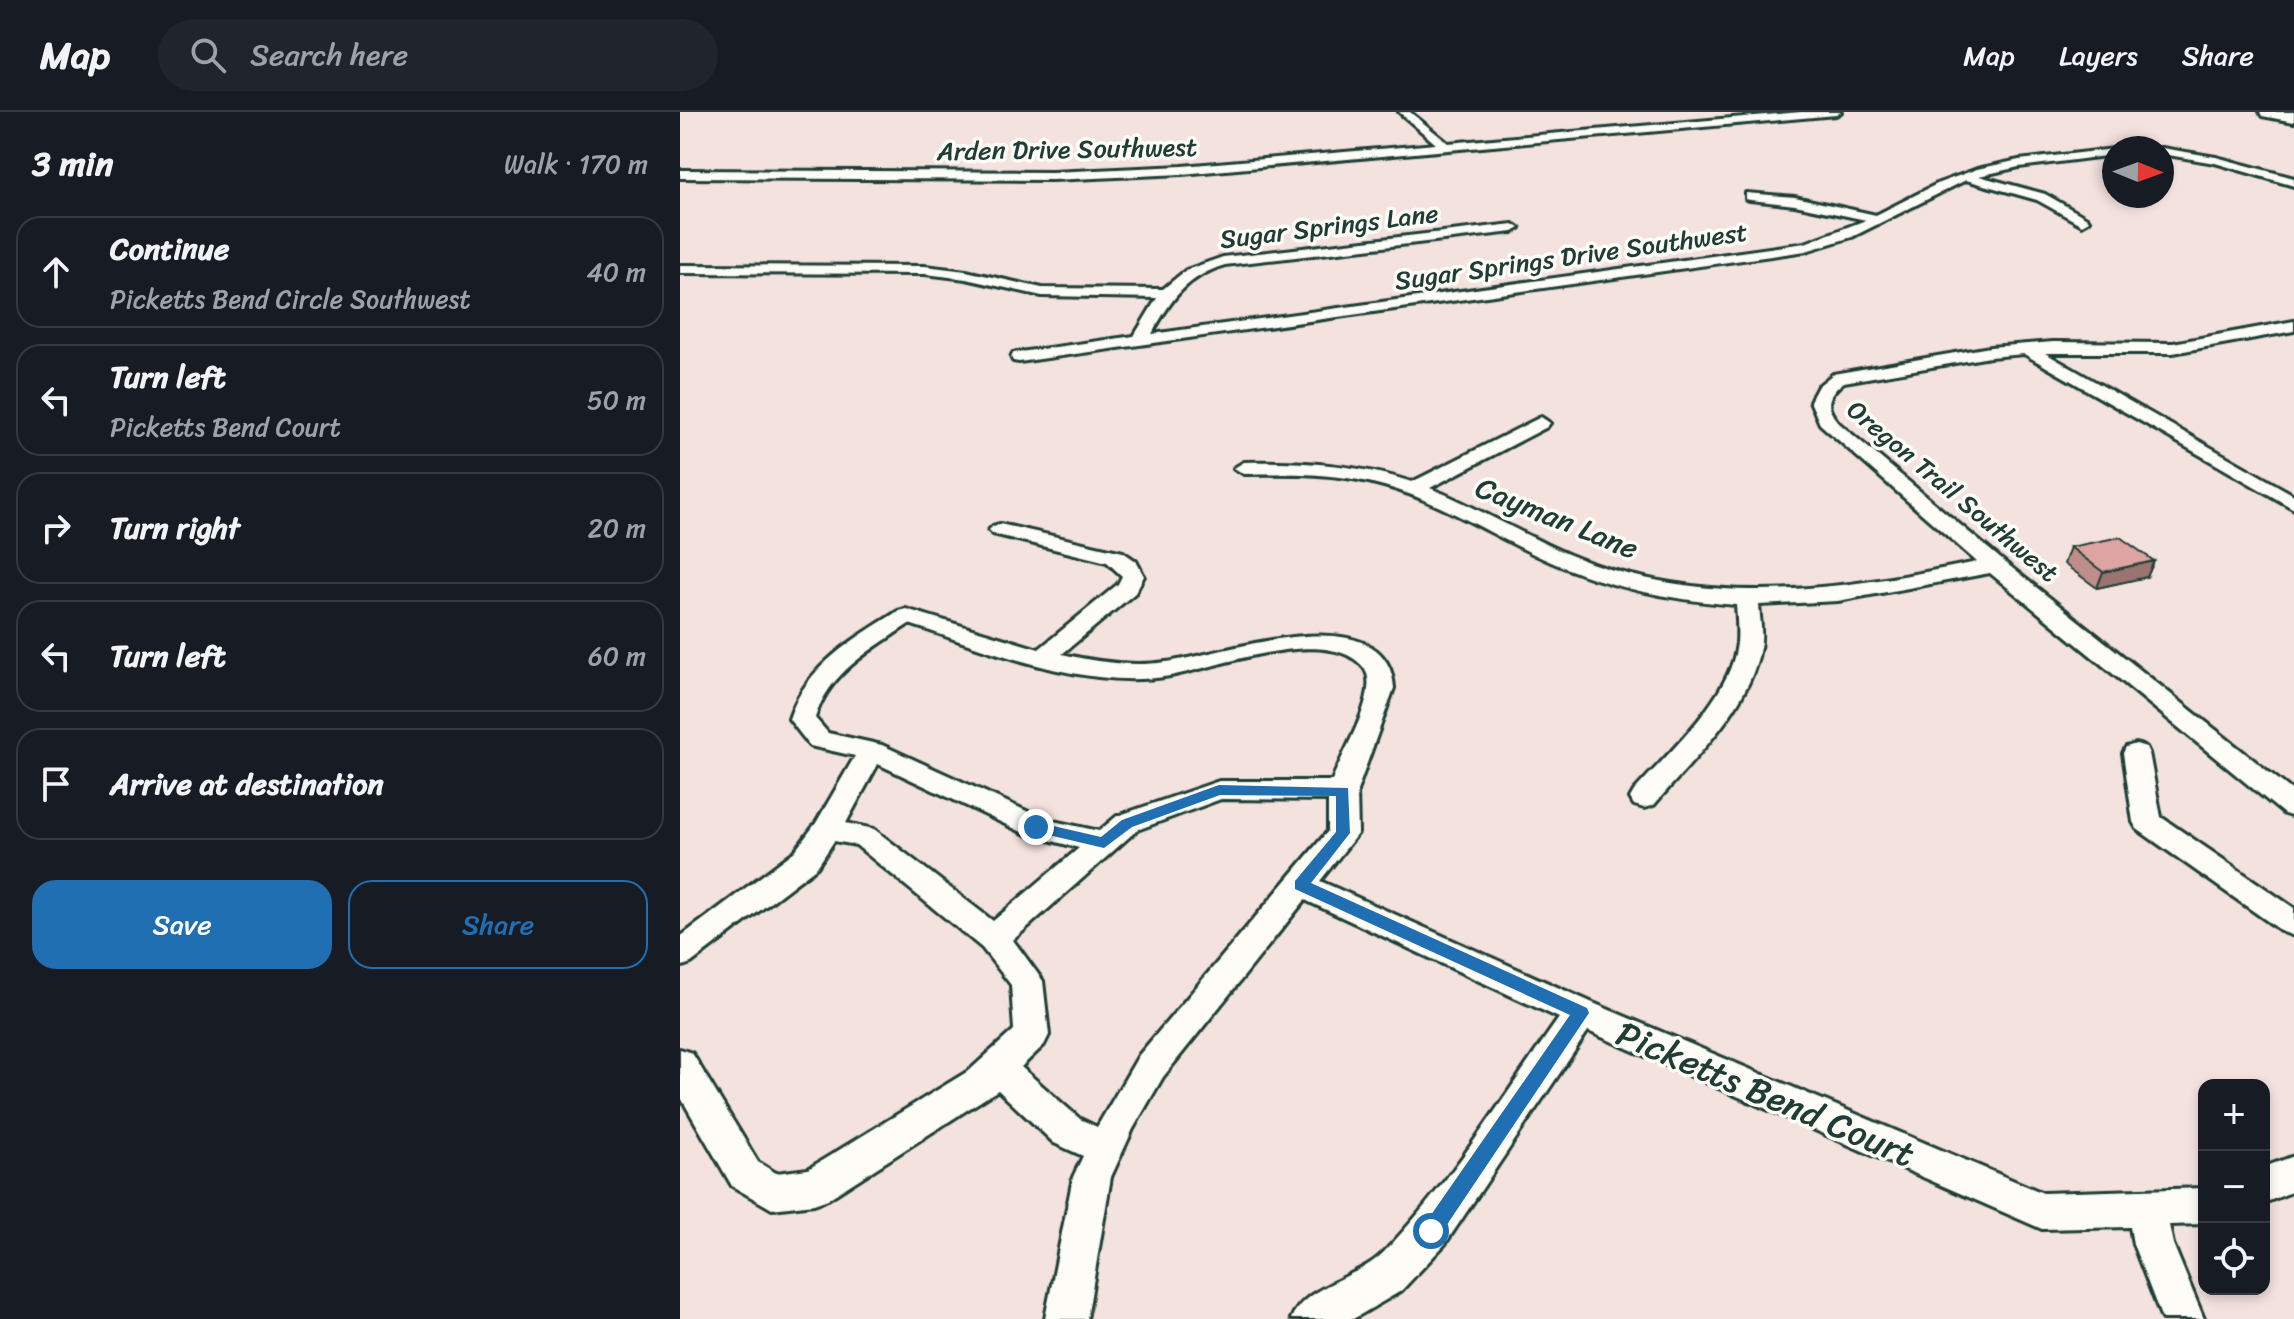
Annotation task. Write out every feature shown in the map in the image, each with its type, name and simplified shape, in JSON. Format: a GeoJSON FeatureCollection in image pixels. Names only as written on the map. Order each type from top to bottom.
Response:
{"type":"FeatureCollection","features":[{"type":"Feature","properties":{"kind":"main road"},"geometry":{"type":"LineString","coordinates":[[2268,112],[2294,117]]}},
{"type":"Feature","properties":{"kind":"street"},"geometry":{"type":"LineString","coordinates":[[1404,112],[1447,148]]}},
{"type":"Feature","properties":{"kind":"street","name":"Arden Drive Southwest"},"geometry":{"type":"LineString","coordinates":[[680,174],[1079,175],[1308,161],[1836,112]]}},
{"type":"Feature","properties":{"kind":"street"},"geometry":{"type":"LineString","coordinates":[[2174,153],[2216,160],[2294,182]]}},
{"type":"Feature","properties":{"kind":"street","name":"Sugar Springs Drive Southwest"},"geometry":{"type":"LineString","coordinates":[[1019,357],[1778,252],[1830,242],[1965,176],[2000,167],[2102,154]]}},
{"type":"Feature","properties":{"kind":"street"},"geometry":{"type":"LineString","coordinates":[[1965,176],[2041,197],[2082,221]]}},
{"type":"Feature","properties":{"kind":"street"},"geometry":{"type":"LineString","coordinates":[[1750,196],[1795,201],[1878,219]]}},
{"type":"Feature","properties":{"kind":"street","name":"Sugar Springs Lane"},"geometry":{"type":"LineString","coordinates":[[1140,340],[1178,279],[1196,268],[1223,261],[1513,228]]}},
{"type":"Feature","properties":{"kind":"street"},"geometry":{"type":"LineString","coordinates":[[680,269],[925,270],[966,275],[1042,292],[1167,294]]}},
{"type":"Feature","properties":{"kind":"street","name":"Oregon Trail Southwest"},"geometry":{"type":"LineString","coordinates":[[2289,330],[2159,350],[2027,348],[1849,376],[1823,389],[1818,399],[1821,415],[1833,428],[1994,565],[2294,807]]}},
{"type":"Feature","properties":{"kind":"street"},"geometry":{"type":"LineString","coordinates":[[2027,348],[2294,503]]}},
{"type":"Feature","properties":{"kind":"street"},"geometry":{"type":"LineString","coordinates":[[1413,489],[1541,423]]}},
{"type":"Feature","properties":{"kind":"street","name":"Cayman Lane"},"geometry":{"type":"LineString","coordinates":[[1244,468],[1327,469],[1356,473],[1413,489],[1584,568],[1661,589],[1747,601],[1846,595],[1994,565]]}},
{"type":"Feature","properties":{"kind":"street"},"geometry":{"type":"LineString","coordinates":[[1000,530],[1115,557],[1128,566],[1133,576],[1127,588],[1044,657]]}},
{"type":"Feature","properties":{"kind":"street"},"geometry":{"type":"LineString","coordinates":[[1644,798],[1722,704],[1739,677],[1749,647],[1747,601]]}},
{"type":"Feature","properties":{"kind":"street"},"geometry":{"type":"LineString","coordinates":[[1066,1319],[1092,1177],[1106,1148],[1151,1066],[1343,833],[1343,791],[1382,693],[1381,677],[1373,661],[1337,643],[1309,641],[1166,669],[1122,672],[1044,657],[906,616],[838,665],[818,682],[805,701],[802,719],[819,740],[872,751],[1036,827],[1104,843]]}},
{"type":"Feature","properties":{"kind":"street"},"geometry":{"type":"LineString","coordinates":[[680,954],[806,859],[827,830],[872,751]]}},
{"type":"Feature","properties":{"kind":"street"},"geometry":{"type":"LineString","coordinates":[[2136,753],[2147,822],[2294,924]]}},
{"type":"Feature","properties":{"kind":"street"},"geometry":{"type":"LineString","coordinates":[[993,939],[1127,823],[1219,790],[1343,791]]}},
{"type":"Feature","properties":{"kind":"street"},"geometry":{"type":"LineString","coordinates":[[680,1064],[745,1174],[772,1191],[814,1186],[983,1081],[1032,1035],[1027,981],[993,939],[864,836],[827,830]]}},
{"type":"Feature","properties":{"kind":"street","name":"Picketts Bend Court"},"geometry":{"type":"LineString","coordinates":[[1300,885],[1581,1013],[2042,1211],[2198,1206]]}},
{"type":"Feature","properties":{"kind":"street"},"geometry":{"type":"LineString","coordinates":[[1312,1319],[1387,1277],[1431,1231],[1581,1013]]}},
{"type":"Feature","properties":{"kind":"street"},"geometry":{"type":"LineString","coordinates":[[998,1068],[1067,1131],[1106,1148]]}},
{"type":"Feature","properties":{"kind":"street"},"geometry":{"type":"LineString","coordinates":[[2270,1183],[2294,1173]]}},
{"type":"Feature","properties":{"kind":"street"},"geometry":{"type":"LineString","coordinates":[[2147,1210],[2153,1244],[2183,1319]]}},
{"type":"Feature","properties":{"kind":"building"},"geometry":{"type":"Polygon","coordinates":[[[2120,537],[2154,561],[2103,572],[2070,547],[2120,537]]]}},
{"type":"Feature","properties":{"kind":"route"},"geometry":{"type":"LineString","coordinates":[[1036,827],[1104,843],[1127,823],[1219,790],[1343,791],[1343,833],[1300,885],[1581,1013],[1431,1231]]}}]}
